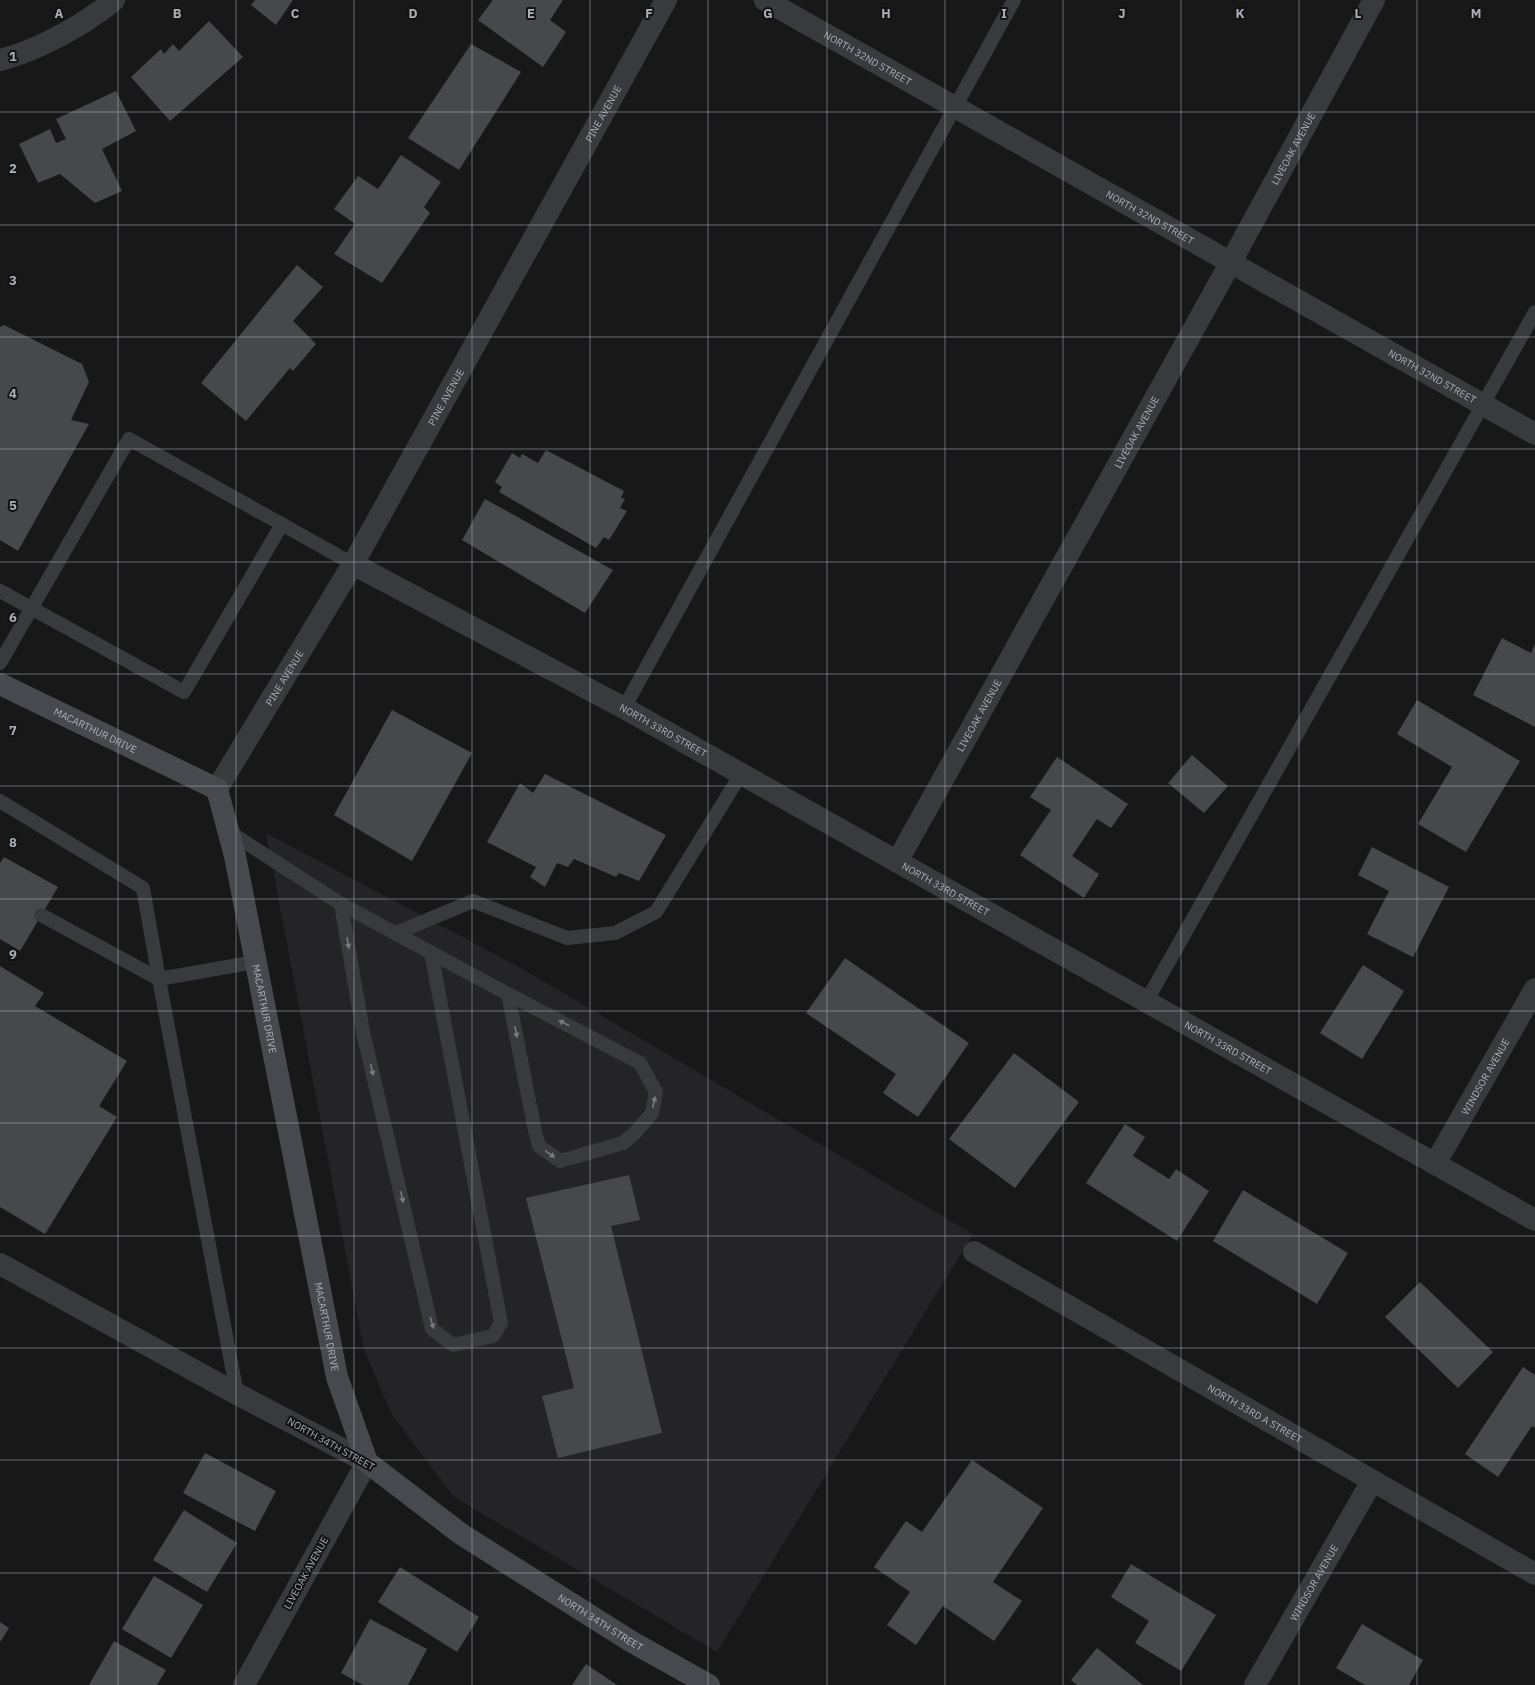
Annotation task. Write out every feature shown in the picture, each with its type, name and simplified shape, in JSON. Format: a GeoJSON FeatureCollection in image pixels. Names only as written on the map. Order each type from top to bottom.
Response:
{"type":"FeatureCollection","features":[{"type":"Feature","properties":{"kind":"street"},"geometry":{"type":"LineString","coordinates":[[0,60],[43,45],[108,6],[114,0]]}},
{"type":"Feature","properties":{"kind":"street","name":"PINE AVENUE"},"geometry":{"type":"LineString","coordinates":[[218,789],[353,564],[666,0]]}},
{"type":"Feature","properties":{"kind":"street","name":"NORTH 32ND STREET"},"geometry":{"type":"LineString","coordinates":[[765,0],[1535,434]]}},
{"type":"Feature","properties":{"kind":"street","name":"LIVEOAK AVENUE"},"geometry":{"type":"LineString","coordinates":[[897,862],[1231,262],[1374,0]]}},
{"type":"Feature","properties":{"kind":"street","name":"NORTH 33RD STREET"},"geometry":{"type":"LineString","coordinates":[[353,564],[624,708],[1535,1220]]}},
{"type":"Feature","properties":{"kind":"street","name":"MACARTHUR DRIVE"},"geometry":{"type":"LineString","coordinates":[[0,684],[218,789],[235,856],[337,1378],[368,1462]]}},
{"type":"Feature","properties":{"kind":"street","name":"WINDSOR AVENUE"},"geometry":{"type":"LineString","coordinates":[[1435,1164],[1535,989]]}},
{"type":"Feature","properties":{"kind":"street","name":"NORTH 33RD A STREET"},"geometry":{"type":"LineString","coordinates":[[974,1252],[1535,1574]]}},
{"type":"Feature","properties":{"kind":"street","name":"NORTH 34TH STREET"},"geometry":{"type":"LineString","coordinates":[[0,1264],[238,1394],[368,1462],[461,1534],[632,1642],[709,1685]]}},
{"type":"Feature","properties":{"kind":"street","name":"LIVEOAK AVENUE"},"geometry":{"type":"LineString","coordinates":[[244,1685],[368,1462]]}},
{"type":"Feature","properties":{"kind":"street","name":"WINDSOR AVENUE"},"geometry":{"type":"LineString","coordinates":[[1255,1685],[1372,1481]]}},
{"type":"Feature","properties":{"kind":"lane"},"geometry":{"type":"LineString","coordinates":[[624,708],[1014,0]]}},
{"type":"Feature","properties":{"kind":"lane"},"geometry":{"type":"LineString","coordinates":[[1146,1002],[1535,312]]}},
{"type":"Feature","properties":{"kind":"lane"},"geometry":{"type":"LineString","coordinates":[[0,663],[129,439],[353,564]]}},
{"type":"Feature","properties":{"kind":"lane"},"geometry":{"type":"LineString","coordinates":[[0,591],[184,692],[282,524]]}},
{"type":"Feature","properties":{"kind":"lane"},"geometry":{"type":"LineString","coordinates":[[396,934],[473,901],[567,938],[615,934],[656,912],[740,774]]}},
{"type":"Feature","properties":{"kind":"lane"},"geometry":{"type":"LineString","coordinates":[[0,801],[144,888],[159,979],[238,1394]]}},
{"type":"Feature","properties":{"kind":"lane"},"geometry":{"type":"LineString","coordinates":[[228,831],[341,904],[640,1063],[656,1092],[652,1113],[635,1133],[623,1143],[560,1161],[539,1146],[508,994]]}},
{"type":"Feature","properties":{"kind":"lane"},"geometry":{"type":"LineString","coordinates":[[341,904],[363,1032],[432,1329],[453,1345],[493,1336],[502,1323],[431,952]]}},
{"type":"Feature","properties":{"kind":"lane"},"geometry":{"type":"LineString","coordinates":[[42,915],[159,979],[255,962]]}},
{"type":"Feature","properties":{"kind":"shaded area"},"geometry":{"type":"Polygon","coordinates":[[[266,833],[519,967],[973,1234],[717,1652],[454,1497],[392,1415],[364,1350],[266,833]]]}},
{"type":"Feature","properties":{"kind":"building"},"geometry":{"type":"Polygon","coordinates":[[[255,0],[293,0],[276,25],[251,5],[255,0]]]}},
{"type":"Feature","properties":{"kind":"building"},"geometry":{"type":"Polygon","coordinates":[[[493,0],[563,0],[550,20],[566,32],[543,67],[478,20],[493,0]]]}},
{"type":"Feature","properties":{"kind":"building"},"geometry":{"type":"Polygon","coordinates":[[[209,21],[243,57],[170,121],[131,77],[161,49],[164,54],[173,44],[179,51],[209,21]]]}},
{"type":"Feature","properties":{"kind":"building"},"geometry":{"type":"Polygon","coordinates":[[[471,44],[521,72],[459,170],[408,138],[471,44]]]}},
{"type":"Feature","properties":{"kind":"building"},"geometry":{"type":"Polygon","coordinates":[[[116,91],[136,131],[102,149],[122,191],[95,203],[60,174],[38,183],[19,144],[50,129],[56,143],[66,139],[56,119],[116,91]]]}},
{"type":"Feature","properties":{"kind":"building"},"geometry":{"type":"Polygon","coordinates":[[[401,155],[441,182],[424,207],[430,213],[382,283],[334,254],[355,224],[334,209],[358,176],[378,189],[401,155]]]}},
{"type":"Feature","properties":{"kind":"building"},"geometry":{"type":"Polygon","coordinates":[[[297,265],[323,287],[293,321],[316,344],[293,371],[290,368],[246,421],[201,383],[297,265]]]}},
{"type":"Feature","properties":{"kind":"building"},"geometry":{"type":"Polygon","coordinates":[[[4,325],[82,364],[89,382],[71,420],[89,424],[18,551],[0,540],[0,327],[4,325]]]}},
{"type":"Feature","properties":{"kind":"building"},"geometry":{"type":"Polygon","coordinates":[[[546,450],[624,491],[621,498],[625,499],[620,508],[627,511],[609,540],[604,537],[596,548],[499,492],[502,487],[495,482],[512,453],[520,458],[522,454],[538,463],[546,450]]]}},
{"type":"Feature","properties":{"kind":"building"},"geometry":{"type":"Polygon","coordinates":[[[485,499],[613,570],[585,613],[462,540],[485,499]]]}},
{"type":"Feature","properties":{"kind":"building"},"geometry":{"type":"Polygon","coordinates":[[[1502,638],[1531,653],[1535,644],[1535,727],[1473,695],[1502,638]]]}},
{"type":"Feature","properties":{"kind":"building"},"geometry":{"type":"Polygon","coordinates":[[[1417,700],[1520,761],[1466,852],[1418,824],[1452,767],[1397,734],[1417,700]]]}},
{"type":"Feature","properties":{"kind":"building"},"geometry":{"type":"Polygon","coordinates":[[[392,710],[472,753],[412,861],[334,815],[392,710]]]}},
{"type":"Feature","properties":{"kind":"building"},"geometry":{"type":"Polygon","coordinates":[[[1192,755],[1228,786],[1204,813],[1168,783],[1192,755]]]}},
{"type":"Feature","properties":{"kind":"building"},"geometry":{"type":"Polygon","coordinates":[[[1057,757],[1128,804],[1111,828],[1097,819],[1072,856],[1099,874],[1084,898],[1020,855],[1051,810],[1030,797],[1057,757]]]}},
{"type":"Feature","properties":{"kind":"building"},"geometry":{"type":"Polygon","coordinates":[[[545,774],[666,835],[639,881],[619,873],[616,877],[574,859],[568,867],[557,863],[545,887],[530,877],[536,867],[487,842],[520,783],[533,793],[545,774]]]}},
{"type":"Feature","properties":{"kind":"building"},"geometry":{"type":"Polygon","coordinates":[[[1372,847],[1449,887],[1413,957],[1367,934],[1389,891],[1358,875],[1372,847]]]}},
{"type":"Feature","properties":{"kind":"building"},"geometry":{"type":"Polygon","coordinates":[[[4,857],[58,887],[20,951],[0,939],[0,863],[4,857]]]}},
{"type":"Feature","properties":{"kind":"building"},"geometry":{"type":"Polygon","coordinates":[[[845,958],[969,1043],[918,1117],[883,1093],[896,1074],[806,1013],[845,958]]]}},
{"type":"Feature","properties":{"kind":"building"},"geometry":{"type":"Polygon","coordinates":[[[1363,965],[1404,991],[1362,1059],[1320,1033],[1363,965]]]}},
{"type":"Feature","properties":{"kind":"building"},"geometry":{"type":"Polygon","coordinates":[[[0,966],[44,993],[35,1006],[127,1061],[99,1106],[117,1117],[45,1234],[0,1207],[0,966]]]}},
{"type":"Feature","properties":{"kind":"building"},"geometry":{"type":"Polygon","coordinates":[[[1014,1053],[1079,1102],[1015,1188],[949,1139],[1014,1053]]]}},
{"type":"Feature","properties":{"kind":"building"},"geometry":{"type":"Polygon","coordinates":[[[1125,1124],[1145,1137],[1133,1156],[1169,1179],[1176,1169],[1209,1191],[1177,1241],[1086,1183],[1125,1124]]]}},
{"type":"Feature","properties":{"kind":"building"},"geometry":{"type":"Polygon","coordinates":[[[629,1175],[640,1220],[611,1226],[662,1433],[558,1458],[542,1396],[574,1388],[526,1198],[629,1175]]]}},
{"type":"Feature","properties":{"kind":"building"},"geometry":{"type":"Polygon","coordinates":[[[1243,1190],[1348,1253],[1317,1304],[1213,1241],[1243,1190]]]}},
{"type":"Feature","properties":{"kind":"building"},"geometry":{"type":"Polygon","coordinates":[[[1420,1282],[1493,1352],[1458,1388],[1385,1317],[1420,1282]]]}},
{"type":"Feature","properties":{"kind":"building"},"geometry":{"type":"Polygon","coordinates":[[[1523,1367],[1535,1375],[1535,1428],[1532,1426],[1498,1477],[1465,1454],[1523,1367]]]}},
{"type":"Feature","properties":{"kind":"building"},"geometry":{"type":"Polygon","coordinates":[[[205,1453],[276,1491],[255,1531],[183,1493],[205,1453]]]}},
{"type":"Feature","properties":{"kind":"building"},"geometry":{"type":"Polygon","coordinates":[[[972,1460],[1043,1508],[993,1582],[1022,1601],[994,1641],[943,1606],[916,1645],[887,1625],[910,1592],[874,1567],[906,1521],[922,1532],[972,1460]]]}},
{"type":"Feature","properties":{"kind":"building"},"geometry":{"type":"Polygon","coordinates":[[[184,1510],[237,1543],[207,1592],[153,1560],[184,1510]]]}},
{"type":"Feature","properties":{"kind":"building"},"geometry":{"type":"Polygon","coordinates":[[[1131,1564],[1216,1615],[1181,1671],[1135,1643],[1149,1621],[1111,1597],[1131,1564]]]}},
{"type":"Feature","properties":{"kind":"building"},"geometry":{"type":"Polygon","coordinates":[[[400,1567],[479,1617],[457,1652],[378,1602],[400,1567]]]}},
{"type":"Feature","properties":{"kind":"building"},"geometry":{"type":"Polygon","coordinates":[[[154,1576],[203,1605],[171,1658],[122,1629],[154,1576]]]}},
{"type":"Feature","properties":{"kind":"building"},"geometry":{"type":"Polygon","coordinates":[[[370,1619],[427,1649],[408,1685],[363,1685],[341,1673],[370,1619]]]}},
{"type":"Feature","properties":{"kind":"building"},"geometry":{"type":"Polygon","coordinates":[[[0,1622],[9,1628],[0,1642],[0,1622]]]}},
{"type":"Feature","properties":{"kind":"building"},"geometry":{"type":"Polygon","coordinates":[[[1362,1624],[1423,1660],[1409,1685],[1365,1685],[1336,1668],[1362,1624]]]}},
{"type":"Feature","properties":{"kind":"building"},"geometry":{"type":"Polygon","coordinates":[[[114,1641],[166,1670],[157,1685],[89,1685],[114,1641]]]}},
{"type":"Feature","properties":{"kind":"building"},"geometry":{"type":"Polygon","coordinates":[[[1097,1648],[1143,1685],[1077,1685],[1071,1680],[1097,1648]]]}},
{"type":"Feature","properties":{"kind":"building"},"geometry":{"type":"Polygon","coordinates":[[[586,1664],[617,1685],[572,1685],[586,1664]]]}}]}
